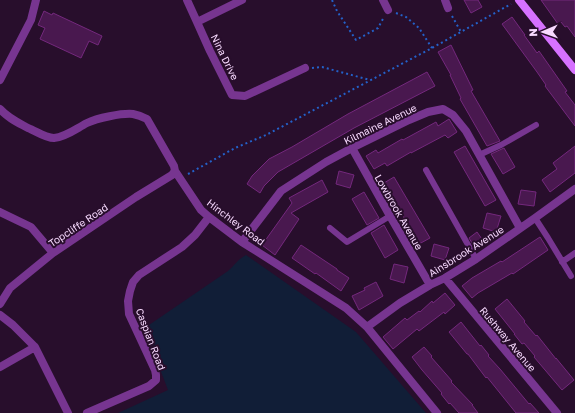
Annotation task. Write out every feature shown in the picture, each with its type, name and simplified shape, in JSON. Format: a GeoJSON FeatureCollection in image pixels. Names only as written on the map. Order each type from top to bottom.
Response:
{"type":"FeatureCollection","features":[{"type":"Feature","properties":{"kind":"street"},"geometry":{"type":"LineString","coordinates":[[0,80],[31,20],[36,0]]}},
{"type":"Feature","properties":{"kind":"street","name":"Nina Drive"},"geometry":{"type":"LineString","coordinates":[[187,0],[232,95],[245,96],[305,68]]}},
{"type":"Feature","properties":{"kind":"street"},"geometry":{"type":"LineString","coordinates":[[197,22],[242,0]]}},
{"type":"Feature","properties":{"kind":"street"},"geometry":{"type":"LineString","coordinates":[[383,0],[388,10]]}},
{"type":"Feature","properties":{"kind":"street"},"geometry":{"type":"LineString","coordinates":[[516,2],[575,70]]}},
{"type":"Feature","properties":{"kind":"street","name":"Hinchley Road"},"geometry":{"type":"LineString","coordinates":[[0,109],[10,119],[53,138],[67,134],[95,119],[126,114],[134,114],[147,119],[174,166],[175,172],[201,210],[242,242],[346,308],[367,327],[437,413]]}},
{"type":"Feature","properties":{"kind":"street","name":"Kilmaine Avenue"},"geometry":{"type":"LineString","coordinates":[[242,242],[281,191],[326,162],[352,148],[415,117],[428,112],[443,109],[454,115],[466,131],[520,228]]}},
{"type":"Feature","properties":{"kind":"street","name":"Lowbrook Avenue"},"geometry":{"type":"LineString","coordinates":[[352,148],[430,285]]}},
{"type":"Feature","properties":{"kind":"street","name":"Topcliffe Road"},"geometry":{"type":"LineString","coordinates":[[0,304],[10,288],[54,253],[175,172]]}},
{"type":"Feature","properties":{"kind":"street","name":"Ainsbrook Avenue"},"geometry":{"type":"LineString","coordinates":[[367,327],[400,303],[445,278],[476,258],[575,189]]}},
{"type":"Feature","properties":{"kind":"street"},"geometry":{"type":"LineString","coordinates":[[0,212],[31,227],[54,253]]}},
{"type":"Feature","properties":{"kind":"street","name":"Caspian Road"},"geometry":{"type":"LineString","coordinates":[[87,413],[150,386],[156,380],[155,370],[129,314],[128,301],[130,291],[133,282],[140,275],[182,247],[195,235],[209,217]]}},
{"type":"Feature","properties":{"kind":"street","name":"Rushway Avenue"},"geometry":{"type":"LineString","coordinates":[[445,278],[557,413]]}},
{"type":"Feature","properties":{"kind":"street"},"geometry":{"type":"LineString","coordinates":[[0,315],[13,325],[35,347],[68,413]]}},
{"type":"Feature","properties":{"kind":"street"},"geometry":{"type":"LineString","coordinates":[[0,367],[35,347]]}},
{"type":"Feature","properties":{"kind":"lane"},"geometry":{"type":"LineString","coordinates":[[479,155],[501,145],[536,125]]}},
{"type":"Feature","properties":{"kind":"lane"},"geometry":{"type":"LineString","coordinates":[[426,170],[476,258]]}},
{"type":"Feature","properties":{"kind":"lane"},"geometry":{"type":"LineString","coordinates":[[330,228],[347,242],[390,216]]}},
{"type":"Feature","properties":{"kind":"lane"},"geometry":{"type":"LineString","coordinates":[[535,218],[571,276]]}},
{"type":"Feature","properties":{"kind":"lane"},"geometry":{"type":"LineString","coordinates":[[562,262],[575,254]]}},
{"type":"Feature","properties":{"kind":"path"},"geometry":{"type":"LineString","coordinates":[[332,0],[337,11],[356,40],[378,28],[388,10],[406,17],[415,24],[432,48]]}},
{"type":"Feature","properties":{"kind":"path"},"geometry":{"type":"LineString","coordinates":[[180,179],[236,148],[266,135],[432,48],[516,2]]}},
{"type":"Feature","properties":{"kind":"path"},"geometry":{"type":"LineString","coordinates":[[446,4],[460,32]]}},
{"type":"Feature","properties":{"kind":"path"},"geometry":{"type":"LineString","coordinates":[[305,68],[322,67],[370,80]]}},
{"type":"Feature","properties":{"kind":"shaded area"},"geometry":{"type":"Polygon","coordinates":[[[246,255],[356,332],[426,413],[118,413],[168,390],[146,332],[149,325],[228,271],[246,255]]]}},
{"type":"Feature","properties":{"kind":"building"},"geometry":{"type":"Polygon","coordinates":[[[464,0],[478,0],[482,7],[471,13],[464,0]]]}},
{"type":"Feature","properties":{"kind":"building"},"geometry":{"type":"Polygon","coordinates":[[[541,0],[575,0],[575,37],[567,26],[565,27],[561,22],[558,24],[541,0]]]}},
{"type":"Feature","properties":{"kind":"building"},"geometry":{"type":"Polygon","coordinates":[[[44,11],[52,15],[53,13],[102,36],[98,45],[89,41],[81,58],[40,39],[45,28],[38,25],[44,11]]]}},
{"type":"Feature","properties":{"kind":"building"},"geometry":{"type":"Polygon","coordinates":[[[512,17],[537,53],[539,51],[567,91],[565,92],[575,105],[575,126],[502,24],[512,17]]]}},
{"type":"Feature","properties":{"kind":"building"},"geometry":{"type":"Polygon","coordinates":[[[451,45],[473,90],[471,91],[500,141],[487,146],[460,99],[461,98],[451,75],[438,52],[451,45]]]}},
{"type":"Feature","properties":{"kind":"building"},"geometry":{"type":"Polygon","coordinates":[[[427,72],[435,86],[354,128],[278,172],[264,186],[260,193],[247,184],[252,176],[269,159],[348,114],[427,72]]]}},
{"type":"Feature","properties":{"kind":"building"},"geometry":{"type":"Polygon","coordinates":[[[449,119],[457,132],[448,138],[445,135],[387,166],[385,163],[374,169],[366,156],[376,150],[378,153],[436,122],[438,126],[449,119]]]}},
{"type":"Feature","properties":{"kind":"building"},"geometry":{"type":"Polygon","coordinates":[[[465,146],[496,200],[485,206],[454,152],[465,146]]]}},
{"type":"Feature","properties":{"kind":"building"},"geometry":{"type":"Polygon","coordinates":[[[575,146],[575,173],[550,192],[542,180],[557,169],[553,163],[575,146]]]}},
{"type":"Feature","properties":{"kind":"building"},"geometry":{"type":"Polygon","coordinates":[[[504,148],[515,167],[503,174],[491,154],[504,148]]]}},
{"type":"Feature","properties":{"kind":"building"},"geometry":{"type":"Polygon","coordinates":[[[339,171],[354,175],[350,188],[336,184],[339,171]]]}},
{"type":"Feature","properties":{"kind":"building"},"geometry":{"type":"Polygon","coordinates":[[[394,177],[430,238],[419,244],[384,183],[394,177]]]}},
{"type":"Feature","properties":{"kind":"building"},"geometry":{"type":"Polygon","coordinates":[[[322,180],[328,192],[291,213],[299,219],[275,255],[262,245],[292,203],[289,198],[322,180]]]}},
{"type":"Feature","properties":{"kind":"building"},"geometry":{"type":"Polygon","coordinates":[[[521,190],[536,192],[534,206],[518,204],[521,190]]]}},
{"type":"Feature","properties":{"kind":"building"},"geometry":{"type":"Polygon","coordinates":[[[364,192],[379,218],[367,225],[352,199],[364,192]]]}},
{"type":"Feature","properties":{"kind":"building"},"geometry":{"type":"Polygon","coordinates":[[[487,213],[501,216],[496,232],[483,228],[487,213]]]}},
{"type":"Feature","properties":{"kind":"building"},"geometry":{"type":"Polygon","coordinates":[[[384,225],[398,250],[385,258],[371,233],[384,225]]]}},
{"type":"Feature","properties":{"kind":"building"},"geometry":{"type":"Polygon","coordinates":[[[477,232],[484,242],[475,248],[469,238],[477,232]]]}},
{"type":"Feature","properties":{"kind":"building"},"geometry":{"type":"Polygon","coordinates":[[[540,237],[548,250],[513,274],[512,273],[472,298],[462,286],[472,278],[501,261],[502,262],[540,237]]]}},
{"type":"Feature","properties":{"kind":"building"},"geometry":{"type":"Polygon","coordinates":[[[434,244],[449,248],[445,260],[431,256],[434,244]]]}},
{"type":"Feature","properties":{"kind":"building"},"geometry":{"type":"Polygon","coordinates":[[[301,245],[349,278],[341,291],[292,258],[301,245]]]}},
{"type":"Feature","properties":{"kind":"building"},"geometry":{"type":"Polygon","coordinates":[[[394,264],[408,267],[404,283],[390,279],[394,264]]]}},
{"type":"Feature","properties":{"kind":"building"},"geometry":{"type":"Polygon","coordinates":[[[376,282],[383,296],[359,310],[352,296],[365,290],[364,288],[376,282]]]}},
{"type":"Feature","properties":{"kind":"building"},"geometry":{"type":"Polygon","coordinates":[[[445,293],[455,305],[445,314],[444,312],[419,331],[417,329],[393,349],[383,337],[405,318],[407,320],[419,311],[420,312],[432,301],[433,303],[445,293]]]}},
{"type":"Feature","properties":{"kind":"building"},"geometry":{"type":"Polygon","coordinates":[[[507,299],[525,321],[524,322],[536,336],[537,335],[574,380],[562,390],[524,343],[522,344],[495,309],[507,299]]]}},
{"type":"Feature","properties":{"kind":"building"},"geometry":{"type":"Polygon","coordinates":[[[461,322],[529,404],[530,403],[539,413],[516,413],[487,377],[486,378],[449,332],[461,322]]]}},
{"type":"Feature","properties":{"kind":"building"},"geometry":{"type":"Polygon","coordinates":[[[424,347],[452,381],[451,382],[473,405],[478,413],[459,413],[450,403],[449,404],[441,394],[442,393],[412,357],[424,347]]]}}]}
